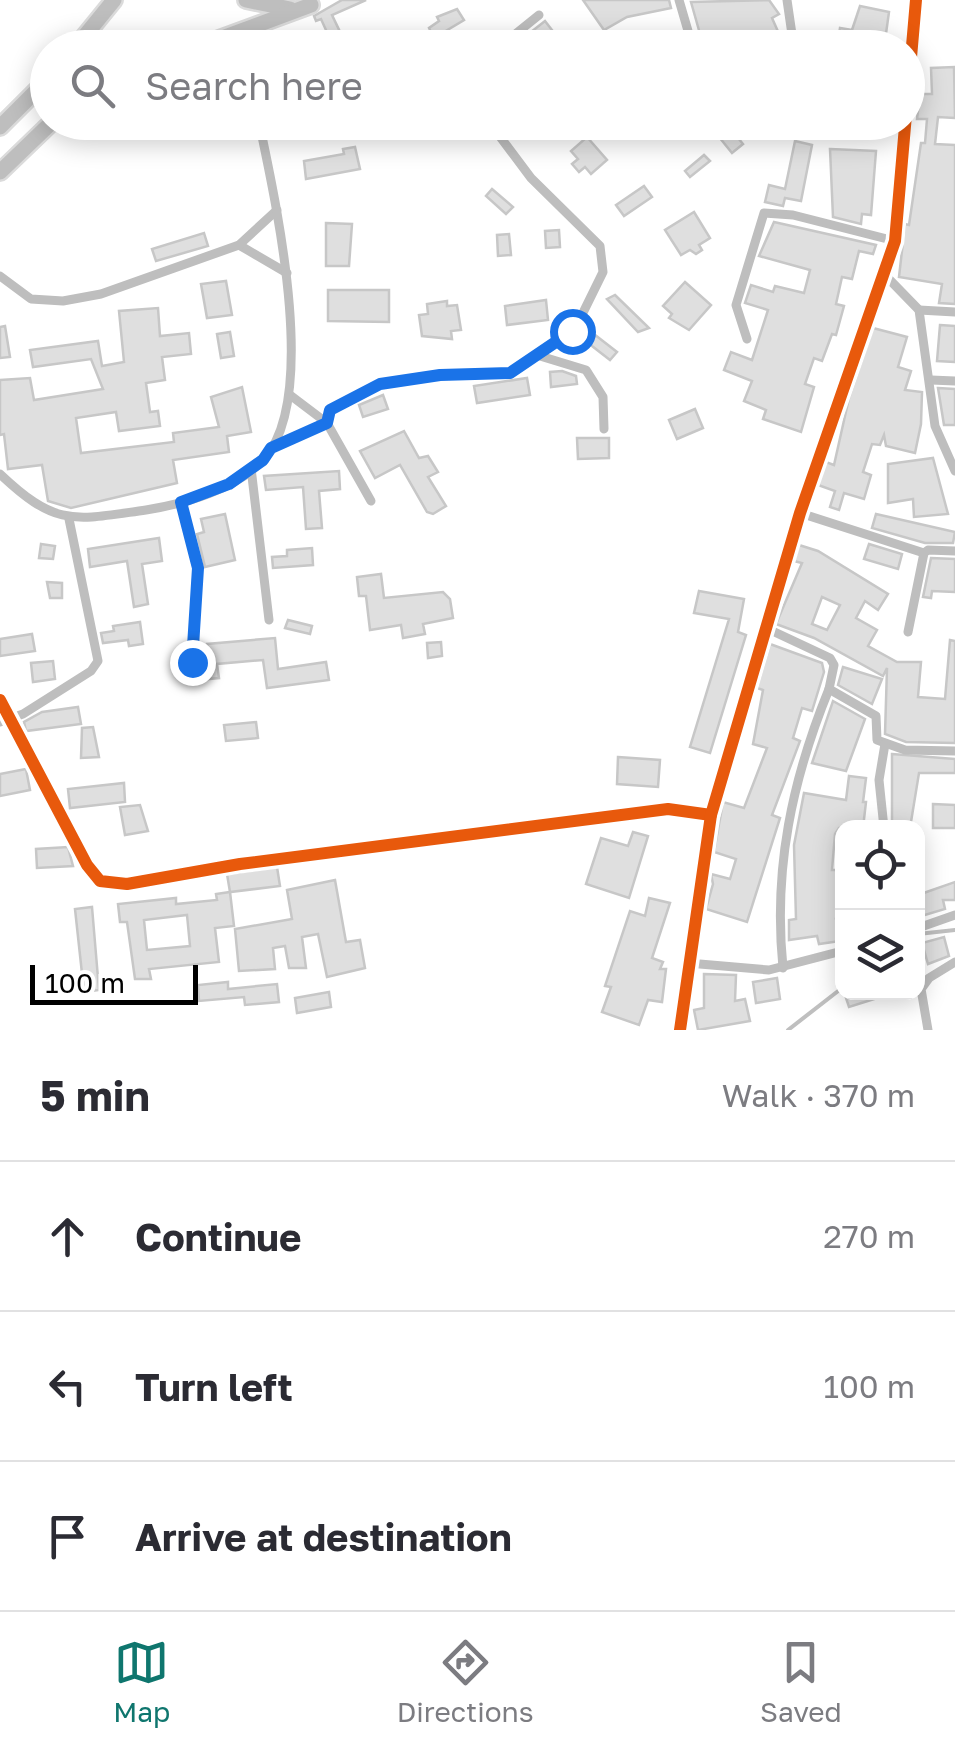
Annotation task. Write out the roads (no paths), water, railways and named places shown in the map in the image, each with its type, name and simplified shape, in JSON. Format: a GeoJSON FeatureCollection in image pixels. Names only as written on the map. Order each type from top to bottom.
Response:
{"type":"FeatureCollection","features":[{"type":"Feature","properties":{"kind":"highway"},"geometry":{"type":"LineString","coordinates":[[90,30],[114,0]]}},
{"type":"Feature","properties":{"kind":"highway"},"geometry":{"type":"LineString","coordinates":[[246,0],[282,10],[315,2]]}},
{"type":"Feature","properties":{"kind":"highway"},"geometry":{"type":"LineString","coordinates":[[258,30],[315,2]]}},
{"type":"Feature","properties":{"kind":"highway"},"geometry":{"type":"LineString","coordinates":[[0,127],[30,96]]}},
{"type":"Feature","properties":{"kind":"highway"},"geometry":{"type":"LineString","coordinates":[[0,172],[33,140]]}},
{"type":"Feature","properties":{"kind":"street"},"geometry":{"type":"LineString","coordinates":[[679,0],[688,30]]}},
{"type":"Feature","properties":{"kind":"street"},"geometry":{"type":"LineString","coordinates":[[787,0],[791,30]]}},
{"type":"Feature","properties":{"kind":"street"},"geometry":{"type":"LineString","coordinates":[[914,30],[916,0]]}},
{"type":"Feature","properties":{"kind":"street"},"geometry":{"type":"LineString","coordinates":[[520,30],[539,15]]}},
{"type":"Feature","properties":{"kind":"street"},"geometry":{"type":"LineString","coordinates":[[263,140],[287,273],[290,395],[271,448]]}},
{"type":"Feature","properties":{"kind":"street"},"geometry":{"type":"LineString","coordinates":[[327,423],[330,410],[380,384],[440,375],[510,373],[540,356],[576,327],[603,272],[605,257],[583,224],[531,178],[502,140]]}},
{"type":"Feature","properties":{"kind":"street"},"geometry":{"type":"LineString","coordinates":[[680,1030],[711,815],[800,513],[895,241],[907,140]]}},
{"type":"Feature","properties":{"kind":"street"},"geometry":{"type":"LineString","coordinates":[[0,276],[31,299],[63,301],[101,294],[240,245],[278,210]]}},
{"type":"Feature","properties":{"kind":"street"},"geometry":{"type":"LineString","coordinates":[[747,339],[736,305],[764,213],[783,213],[895,241]]}},
{"type":"Feature","properties":{"kind":"street"},"geometry":{"type":"LineString","coordinates":[[240,245],[287,273]]}},
{"type":"Feature","properties":{"kind":"street"},"geometry":{"type":"LineString","coordinates":[[884,274],[920,310],[934,426],[955,471]]}},
{"type":"Feature","properties":{"kind":"street"},"geometry":{"type":"LineString","coordinates":[[920,310],[955,312]]}},
{"type":"Feature","properties":{"kind":"street"},"geometry":{"type":"LineString","coordinates":[[540,356],[586,370],[603,397],[604,429]]}},
{"type":"Feature","properties":{"kind":"street"},"geometry":{"type":"LineString","coordinates":[[930,380],[955,381]]}},
{"type":"Feature","properties":{"kind":"street"},"geometry":{"type":"LineString","coordinates":[[290,395],[327,423],[371,501]]}},
{"type":"Feature","properties":{"kind":"street"},"geometry":{"type":"LineString","coordinates":[[0,474],[34,502],[69,519],[181,502],[229,484],[271,448],[327,423]]}},
{"type":"Feature","properties":{"kind":"street"},"geometry":{"type":"LineString","coordinates":[[251,468],[269,620]]}},
{"type":"Feature","properties":{"kind":"street"},"geometry":{"type":"LineString","coordinates":[[181,502],[198,568],[192,662]]}},
{"type":"Feature","properties":{"kind":"street"},"geometry":{"type":"LineString","coordinates":[[800,513],[924,554]]}},
{"type":"Feature","properties":{"kind":"street"},"geometry":{"type":"LineString","coordinates":[[5,722],[91,671],[98,660],[69,519]]}},
{"type":"Feature","properties":{"kind":"street"},"geometry":{"type":"LineString","coordinates":[[908,632],[924,554],[928,550],[955,551]]}},
{"type":"Feature","properties":{"kind":"street"},"geometry":{"type":"LineString","coordinates":[[766,628],[830,658],[834,665],[811,733],[782,848],[778,911],[783,968]]}},
{"type":"Feature","properties":{"kind":"street"},"geometry":{"type":"LineString","coordinates":[[829,689],[876,716],[877,740],[884,744],[906,750],[955,751]]}},
{"type":"Feature","properties":{"kind":"street"},"geometry":{"type":"LineString","coordinates":[[0,700],[5,722],[87,865],[100,880],[127,884],[240,864],[668,808],[711,815]]}},
{"type":"Feature","properties":{"kind":"street"},"geometry":{"type":"LineString","coordinates":[[883,820],[879,780],[884,744]]}},
{"type":"Feature","properties":{"kind":"street"},"geometry":{"type":"LineString","coordinates":[[925,926],[955,916]]}},
{"type":"Feature","properties":{"kind":"street"},"geometry":{"type":"LineString","coordinates":[[688,963],[783,968],[835,954]]}},
{"type":"Feature","properties":{"kind":"street"},"geometry":{"type":"LineString","coordinates":[[928,1030],[922,989],[929,978],[955,962]]}},
{"type":"Feature","properties":{"kind":"waterway"},"geometry":{"type":"LineString","coordinates":[[925,933],[955,930]]}},
{"type":"Feature","properties":{"kind":"waterway"},"geometry":{"type":"LineString","coordinates":[[788,1030],[835,993]]}}]}
